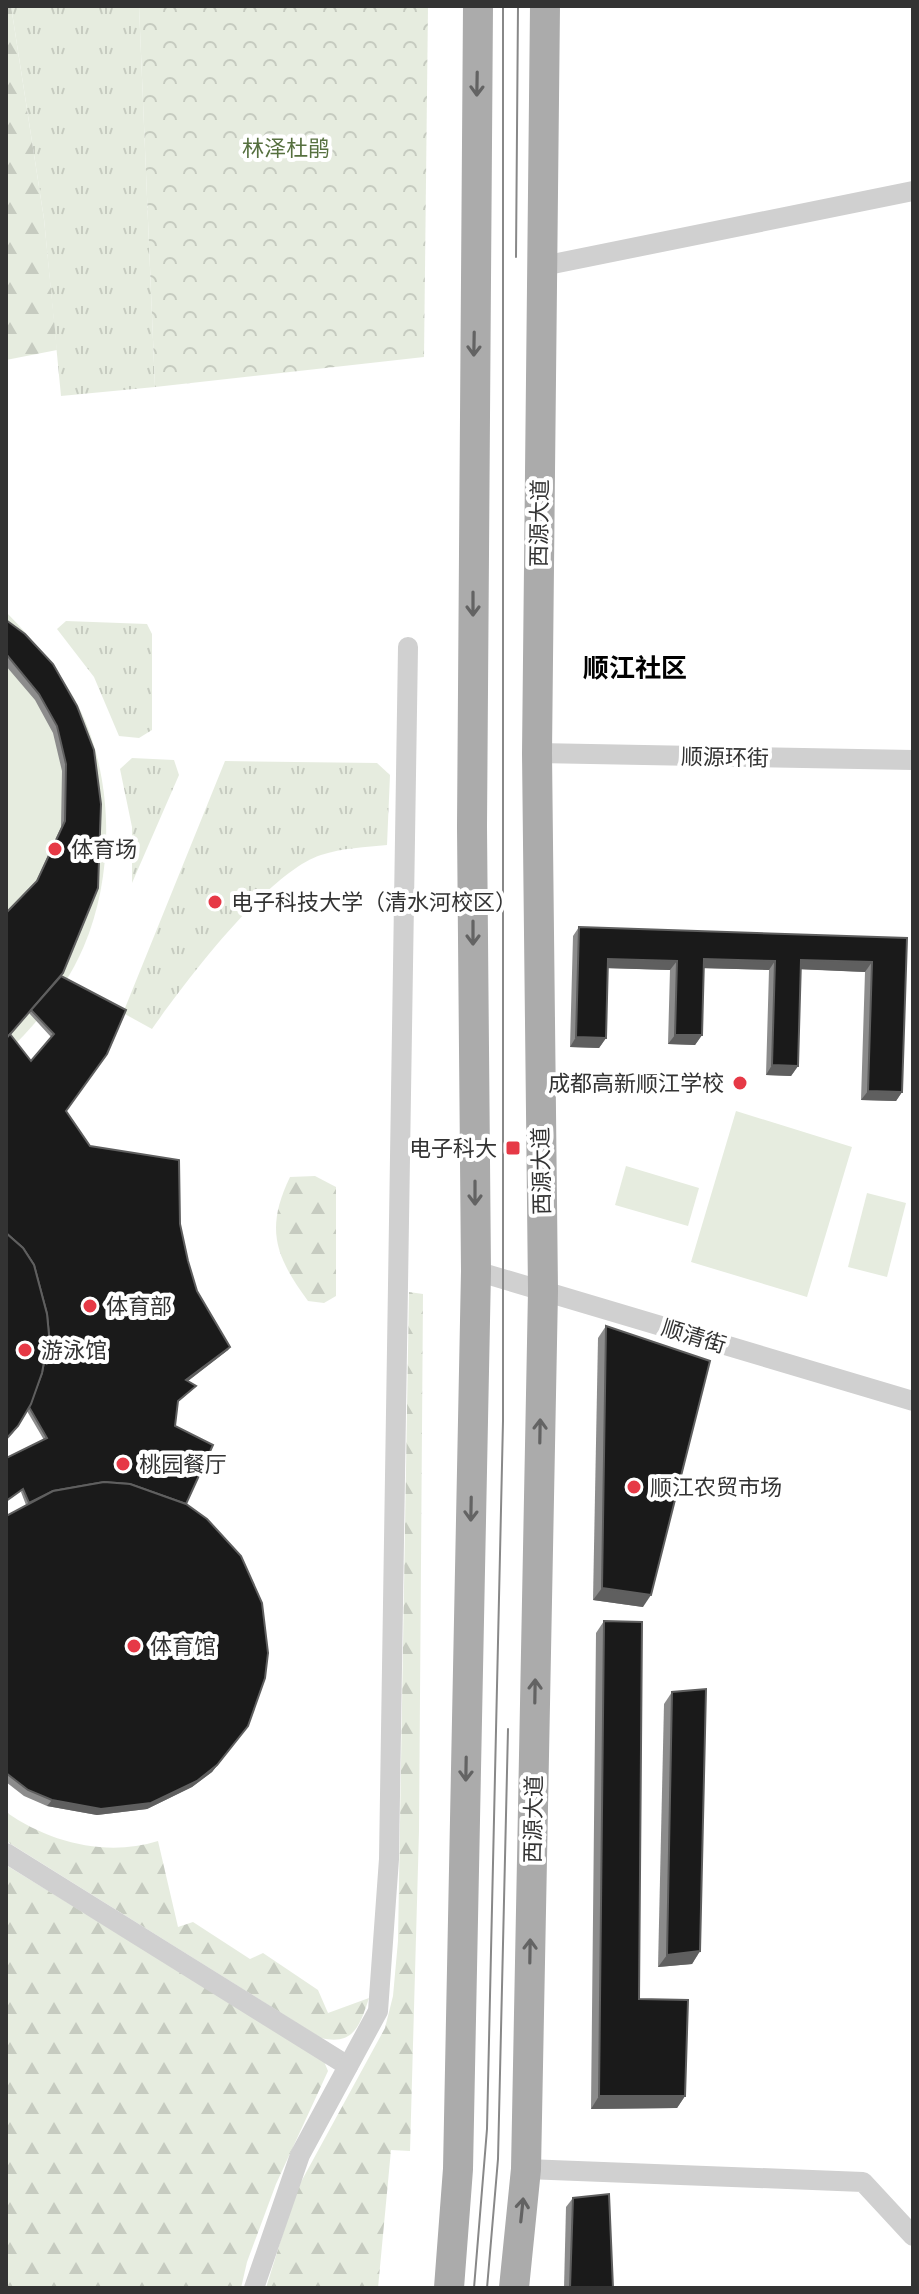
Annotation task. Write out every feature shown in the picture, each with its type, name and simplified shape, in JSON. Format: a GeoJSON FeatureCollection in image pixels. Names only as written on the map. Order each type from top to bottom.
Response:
{"type":"FeatureCollection","features":[{"type":"Feature","properties":{"kind":"main road"},"geometry":{"type":"LineString","coordinates":[[449,2288],[458,2169],[476,1271],[472,811],[478,6]]}},
{"type":"Feature","properties":{"kind":"main road","name":"西源大道"},"geometry":{"type":"LineString","coordinates":[[514,2288],[526,2169],[543,1291],[537,753],[545,6]]}},
{"type":"Feature","properties":{"kind":"street"},"geometry":{"type":"LineString","coordinates":[[543,266],[913,191]]}},
{"type":"Feature","properties":{"kind":"street"},"geometry":{"type":"LineString","coordinates":[[254,2288],[300,2155],[378,2011],[389,1859],[408,647]]}},
{"type":"Feature","properties":{"kind":"street","name":"顺源环街"},"geometry":{"type":"LineString","coordinates":[[537,753],[913,760]]}},
{"type":"Feature","properties":{"kind":"street","name":"顺清街"},"geometry":{"type":"LineString","coordinates":[[476,1271],[913,1401]]}},
{"type":"Feature","properties":{"kind":"street"},"geometry":{"type":"LineString","coordinates":[[6,1853],[348,2066]]}},
{"type":"Feature","properties":{"kind":"street"},"geometry":{"type":"LineString","coordinates":[[526,2169],[863,2182],[913,2236]]}},
{"type":"Feature","properties":{"kind":"green space"},"geometry":{"type":"Polygon","coordinates":[[[6,6],[11,6],[44,219],[57,350],[6,360],[6,6]]]}},
{"type":"Feature","properties":{"kind":"green space"},"geometry":{"type":"Polygon","coordinates":[[[11,6],[139,6],[155,387],[61,396],[44,219],[11,6]]]}},
{"type":"Feature","properties":{"kind":"green space","name":"林泽杜鹃"},"geometry":{"type":"Polygon","coordinates":[[[139,6],[428,6],[424,357],[155,387],[139,6]]]}},
{"type":"Feature","properties":{"kind":"green space","name":"体育场"},"geometry":{"type":"Polygon","coordinates":[[[6,612],[43,653],[74,698],[97,756],[106,820],[102,885],[84,946],[51,1003],[6,1053],[6,612]]]}},
{"type":"Feature","properties":{"kind":"green space"},"geometry":{"type":"Polygon","coordinates":[[[66,621],[147,624],[152,634],[152,730],[139,738],[119,736],[94,677],[57,629],[66,621]]]}},
{"type":"Feature","properties":{"kind":"green space"},"geometry":{"type":"Polygon","coordinates":[[[132,758],[174,760],[179,775],[132,883],[132,827],[120,769],[132,758]]]}},
{"type":"Feature","properties":{"kind":"green space"},"geometry":{"type":"Polygon","coordinates":[[[225,761],[377,763],[390,775],[387,845],[321,855],[300,865],[277,883],[229,931],[152,1029],[123,1013],[225,761]]]}},
{"type":"Feature","properties":{"kind":"green space"},"geometry":{"type":"Polygon","coordinates":[[[736,1111],[852,1147],[807,1297],[691,1262],[736,1111]]]}},
{"type":"Feature","properties":{"kind":"green space"},"geometry":{"type":"Polygon","coordinates":[[[626,1166],[699,1188],[688,1226],[615,1205],[626,1166]]]}},
{"type":"Feature","properties":{"kind":"green space"},"geometry":{"type":"Polygon","coordinates":[[[315,1176],[336,1187],[336,1296],[324,1303],[308,1301],[288,1270],[277,1242],[278,1212],[290,1177],[315,1176]]]}},
{"type":"Feature","properties":{"kind":"green space"},"geometry":{"type":"Polygon","coordinates":[[[867,1193],[906,1203],[887,1277],[848,1267],[867,1193]]]}},
{"type":"Feature","properties":{"kind":"green space"},"geometry":{"type":"Polygon","coordinates":[[[409,1292],[423,1294],[419,1831],[410,2151],[391,2150],[378,2288],[266,2288],[296,2191],[385,2028],[393,1996],[398,1941],[409,1292]]]}},
{"type":"Feature","properties":{"kind":"green space"},"geometry":{"type":"Polygon","coordinates":[[[6,1812],[41,1832],[79,1844],[119,1848],[158,1841],[178,1927],[193,1922],[250,1959],[263,1953],[318,1990],[328,2013],[369,1998],[359,2025],[341,2039],[321,2038],[6,1841],[6,1812]]]}},
{"type":"Feature","properties":{"kind":"green space"},"geometry":{"type":"Polygon","coordinates":[[[6,1865],[323,2059],[328,2071],[276,2184],[247,2262],[241,2288],[6,2288],[6,1865]]]}},
{"type":"Feature","properties":{"kind":"building"},"geometry":{"type":"Polygon","coordinates":[[[6,620],[25,634],[53,664],[77,706],[94,750],[101,804],[98,888],[63,973],[6,1039],[6,913],[37,881],[65,821],[66,764],[57,726],[39,694],[6,654],[6,620]]]}},
{"type":"Feature","properties":{"kind":"building"},"geometry":{"type":"Polygon","coordinates":[[[579,927],[907,938],[902,1092],[868,1091],[872,962],[801,960],[798,1066],[772,1065],[775,961],[704,959],[702,1035],[675,1035],[677,961],[608,959],[606,1038],[576,1037],[579,927]]]}},
{"type":"Feature","properties":{"kind":"building"},"geometry":{"type":"Polygon","coordinates":[[[61,976],[126,1010],[107,1054],[66,1111],[90,1146],[179,1160],[180,1224],[188,1261],[197,1291],[230,1347],[186,1380],[196,1386],[178,1401],[175,1426],[213,1445],[186,1504],[130,1484],[104,1482],[53,1491],[29,1503],[23,1489],[6,1501],[6,1458],[47,1438],[29,1407],[42,1373],[49,1335],[47,1314],[34,1265],[23,1248],[6,1233],[6,1039],[10,1034],[31,1061],[54,1034],[31,1010],[61,976]]]}},
{"type":"Feature","properties":{"kind":"building","name":"游泳馆"},"geometry":{"type":"Polygon","coordinates":[[[6,1233],[23,1248],[34,1265],[47,1314],[49,1335],[42,1373],[31,1404],[6,1439],[6,1233]]]}},
{"type":"Feature","properties":{"kind":"building","name":"顺江农贸市场"},"geometry":{"type":"Polygon","coordinates":[[[606,1326],[710,1361],[651,1595],[602,1588],[606,1326]]]}},
{"type":"Feature","properties":{"kind":"building","name":"体育馆"},"geometry":{"type":"Polygon","coordinates":[[[104,1482],[130,1484],[186,1504],[207,1519],[241,1556],[262,1603],[268,1653],[265,1678],[248,1726],[217,1765],[197,1781],[151,1803],[101,1809],[52,1800],[28,1790],[6,1773],[6,1516],[53,1491],[104,1482]]]}},
{"type":"Feature","properties":{"kind":"building"},"geometry":{"type":"Polygon","coordinates":[[[604,1621],[642,1622],[639,1999],[688,2000],[685,2096],[599,2096],[604,1621]]]}},
{"type":"Feature","properties":{"kind":"building"},"geometry":{"type":"Polygon","coordinates":[[[706,1689],[700,1951],[667,1955],[672,1692],[706,1689]]]}},
{"type":"Feature","properties":{"kind":"building"},"geometry":{"type":"Polygon","coordinates":[[[609,2194],[613,2288],[570,2288],[573,2198],[609,2194]]]}},
{"type":"Feature","properties":{"kind":"tram line"},"geometry":{"type":"LineString","coordinates":[[474,2288],[487,2129],[503,1421],[503,6]]}},
{"type":"Feature","properties":{"kind":"tram line"},"geometry":{"type":"LineString","coordinates":[[516,257],[518,6]]}},
{"type":"Feature","properties":{"kind":"tram line"},"geometry":{"type":"LineString","coordinates":[[487,2288],[498,2159],[508,1729]]}},
{"type":"Feature","properties":{"kind":"place","name":"体育场"},"geometry":{"type":"Point","coordinates":[55,849]}},
{"type":"Feature","properties":{"kind":"place","name":"电子科技大学（清水河校区）"},"geometry":{"type":"Point","coordinates":[215,902]}},
{"type":"Feature","properties":{"kind":"place","name":"成都高新顺江学校"},"geometry":{"type":"Point","coordinates":[740,1083]}},
{"type":"Feature","properties":{"kind":"place","name":"电子科大"},"geometry":{"type":"Point","coordinates":[513,1148]}},
{"type":"Feature","properties":{"kind":"place","name":"体育部"},"geometry":{"type":"Point","coordinates":[90,1306]}},
{"type":"Feature","properties":{"kind":"place","name":"游泳馆"},"geometry":{"type":"Point","coordinates":[25,1350]}},
{"type":"Feature","properties":{"kind":"place","name":"桃园餐厅"},"geometry":{"type":"Point","coordinates":[123,1464]}},
{"type":"Feature","properties":{"kind":"place","name":"顺江农贸市场"},"geometry":{"type":"Point","coordinates":[634,1487]}},
{"type":"Feature","properties":{"kind":"place","name":"体育馆"},"geometry":{"type":"Point","coordinates":[134,1646]}},
{"type":"Feature","properties":{"kind":"district","name":"顺江社区"},"geometry":{"type":"Point","coordinates":[635,668]}}]}
